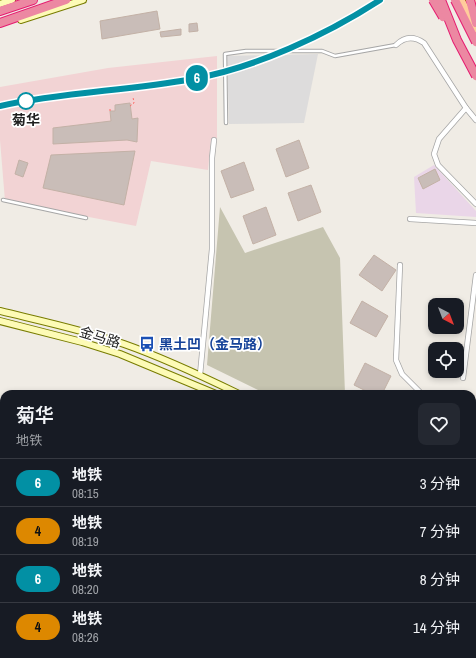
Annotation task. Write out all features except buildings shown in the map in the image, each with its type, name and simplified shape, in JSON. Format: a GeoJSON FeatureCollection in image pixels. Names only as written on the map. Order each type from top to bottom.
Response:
{"type":"FeatureCollection","features":[{"type":"Feature","properties":{"kind":"highway"},"geometry":{"type":"LineString","coordinates":[[0,11],[33,0]]}},
{"type":"Feature","properties":{"kind":"highway"},"geometry":{"type":"LineString","coordinates":[[0,23],[66,0]]}},
{"type":"Feature","properties":{"kind":"highway"},"geometry":{"type":"LineString","coordinates":[[433,0],[476,74]]}},
{"type":"Feature","properties":{"kind":"highway"},"geometry":{"type":"LineString","coordinates":[[441,0],[457,40]]}},
{"type":"Feature","properties":{"kind":"highway"},"geometry":{"type":"LineString","coordinates":[[454,0],[476,42]]}},
{"type":"Feature","properties":{"kind":"highway"},"geometry":{"type":"LineString","coordinates":[[470,0],[476,23]]}},
{"type":"Feature","properties":{"kind":"main road"},"geometry":{"type":"LineString","coordinates":[[0,4],[11,0]]}},
{"type":"Feature","properties":{"kind":"main road"},"geometry":{"type":"LineString","coordinates":[[0,26],[82,0]]}},
{"type":"Feature","properties":{"kind":"main road"},"geometry":{"type":"LineString","coordinates":[[437,0],[476,74]]}},
{"type":"Feature","properties":{"kind":"main road"},"geometry":{"type":"LineString","coordinates":[[454,0],[476,46]]}},
{"type":"Feature","properties":{"kind":"main road"},"geometry":{"type":"LineString","coordinates":[[461,0],[476,29]]}},
{"type":"Feature","properties":{"kind":"main road"},"geometry":{"type":"LineString","coordinates":[[470,0],[476,13]]}},
{"type":"Feature","properties":{"kind":"main road","name":"金马路"},"geometry":{"type":"LineString","coordinates":[[0,310],[123,344],[200,375],[232,390]]}},
{"type":"Feature","properties":{"kind":"main road","name":"金马路"},"geometry":{"type":"LineString","coordinates":[[0,321],[82,342],[120,354],[206,390]]}},
{"type":"Feature","properties":{"kind":"street"},"geometry":{"type":"LineString","coordinates":[[396,45],[402,39],[410,38],[418,39],[424,43],[466,108],[476,120]]}},
{"type":"Feature","properties":{"kind":"street"},"geometry":{"type":"LineString","coordinates":[[466,108],[439,139],[434,154],[438,165],[476,204]]}},
{"type":"Feature","properties":{"kind":"street"},"geometry":{"type":"LineString","coordinates":[[200,375],[212,249],[214,140]]}},
{"type":"Feature","properties":{"kind":"street"},"geometry":{"type":"LineString","coordinates":[[410,219],[476,223]]}},
{"type":"Feature","properties":{"kind":"street"},"geometry":{"type":"LineString","coordinates":[[400,265],[396,360],[402,374],[418,390]]}},
{"type":"Feature","properties":{"kind":"street"},"geometry":{"type":"LineString","coordinates":[[464,363],[476,275]]}},
{"type":"Feature","properties":{"kind":"lane"},"geometry":{"type":"LineString","coordinates":[[226,123],[225,54],[246,51],[322,51],[335,56],[396,45]]}},
{"type":"Feature","properties":{"kind":"lane"},"geometry":{"type":"LineString","coordinates":[[3,200],[86,218]]}},
{"type":"Feature","properties":{"kind":"path"},"geometry":{"type":"LineString","coordinates":[[130,106],[134,103],[133,97]]}},
{"type":"Feature","properties":{"kind":"shaded area"},"geometry":{"type":"Polygon","coordinates":[[[318,54],[304,123],[229,124],[227,56],[318,54]]]}},
{"type":"Feature","properties":{"kind":"shaded area"},"geometry":{"type":"Polygon","coordinates":[[[217,56],[217,138],[211,139],[208,170],[151,161],[136,226],[5,201],[0,140],[0,87],[108,68],[217,56]]]}},
{"type":"Feature","properties":{"kind":"shaded area"},"geometry":{"type":"Polygon","coordinates":[[[434,165],[476,211],[476,217],[416,213],[414,177],[434,165]]]}},
{"type":"Feature","properties":{"kind":"shaded area"},"geometry":{"type":"Polygon","coordinates":[[[220,207],[245,253],[323,227],[340,258],[345,390],[258,390],[207,365],[220,207]]]}},
{"type":"Feature","properties":{"kind":"metro line","name":"6"},"geometry":{"type":"LineString","coordinates":[[0,106],[29,100],[193,79],[237,67],[283,51],[330,30],[380,0]]}},
{"type":"Feature","properties":{"kind":"place","name":"菊华"},"geometry":{"type":"Point","coordinates":[26,101]}},
{"type":"Feature","properties":{"kind":"place","name":"黑土凹（金马路）"},"geometry":{"type":"Point","coordinates":[147,344]}}]}
